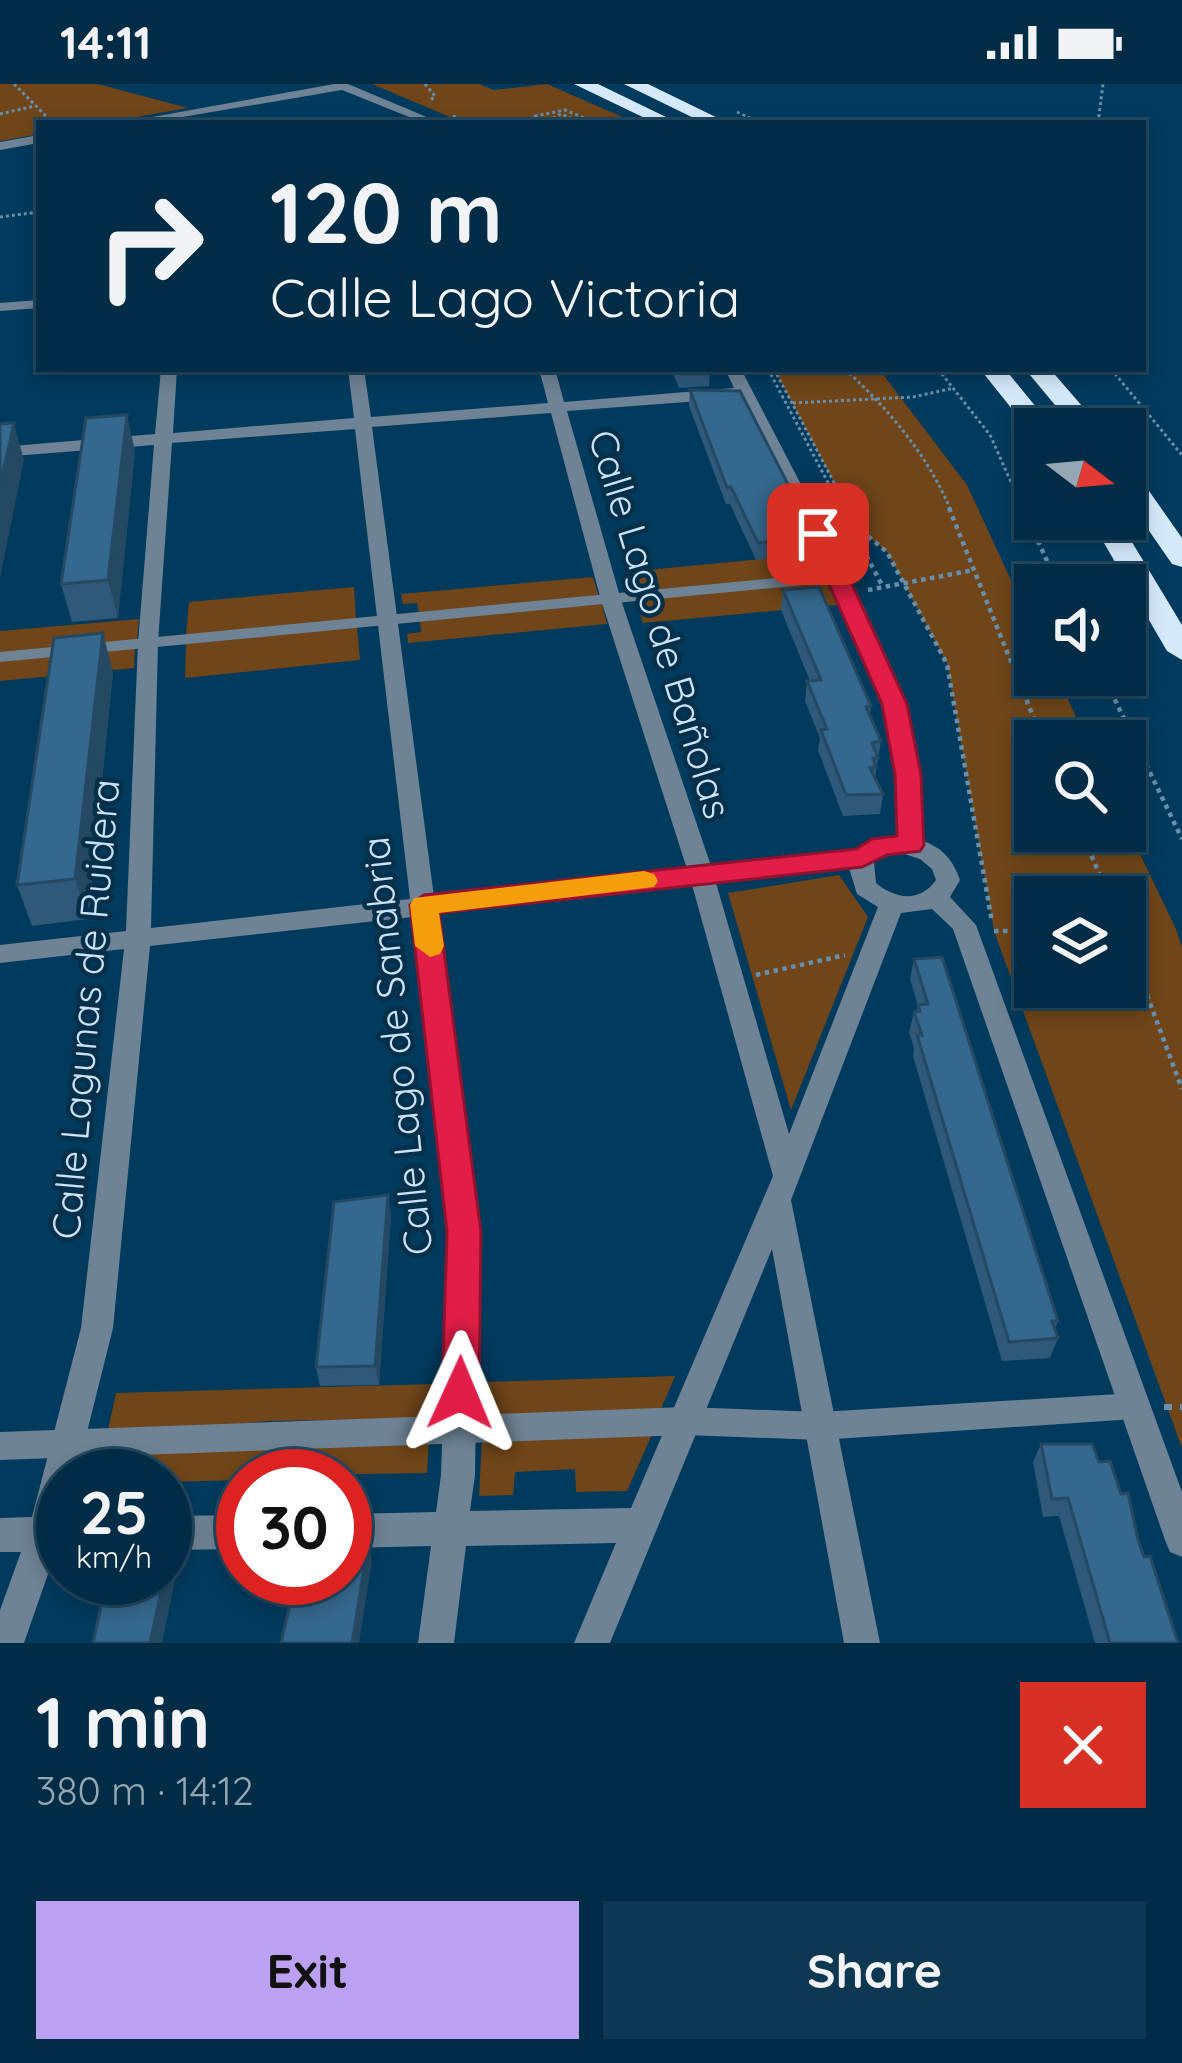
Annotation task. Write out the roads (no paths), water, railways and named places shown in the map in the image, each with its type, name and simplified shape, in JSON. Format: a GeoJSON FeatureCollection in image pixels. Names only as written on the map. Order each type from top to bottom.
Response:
{"type":"FeatureCollection","features":[{"type":"Feature","properties":{"kind":"highway"},"geometry":{"type":"LineString","coordinates":[[583,84],[662,120]]}},
{"type":"Feature","properties":{"kind":"highway"},"geometry":{"type":"LineString","coordinates":[[633,84],[712,120]]}},
{"type":"Feature","properties":{"kind":"highway"},"geometry":{"type":"LineString","coordinates":[[994,372],[1024,408]]}},
{"type":"Feature","properties":{"kind":"highway"},"geometry":{"type":"LineString","coordinates":[[1040,372],[1071,408]]}},
{"type":"Feature","properties":{"kind":"highway"},"geometry":{"type":"LineString","coordinates":[[1146,507],[1182,558]]}},
{"type":"Feature","properties":{"kind":"highway"},"geometry":{"type":"LineString","coordinates":[[1116,540],[1182,651]]}},
{"type":"Feature","properties":{"kind":"street"},"geometry":{"type":"LineString","coordinates":[[142,120],[343,86],[427,120]]}},
{"type":"Feature","properties":{"kind":"street"},"geometry":{"type":"LineString","coordinates":[[249,90],[271,96]]}},
{"type":"Feature","properties":{"kind":"street"},"geometry":{"type":"LineString","coordinates":[[363,96],[396,120]]}},
{"type":"Feature","properties":{"kind":"street"},"geometry":{"type":"LineString","coordinates":[[220,106],[235,120]]}},
{"type":"Feature","properties":{"kind":"street"},"geometry":{"type":"LineString","coordinates":[[0,146],[36,140]]}},
{"type":"Feature","properties":{"kind":"street"},"geometry":{"type":"LineString","coordinates":[[0,307],[36,304]]}},
{"type":"Feature","properties":{"kind":"street","name":"Calle Lagunas de Ruidera"},"geometry":{"type":"LineString","coordinates":[[64,1449],[98,1328],[138,938],[148,643],[169,372]]}},
{"type":"Feature","properties":{"kind":"street","name":"Calle Lago de Sanabria"},"geometry":{"type":"LineString","coordinates":[[356,372],[464,1232],[460,1433],[453,1530],[436,1643]]}},
{"type":"Feature","properties":{"kind":"street","name":"Calle Lago de Bañolas"},"geometry":{"type":"LineString","coordinates":[[549,372],[611,600],[733,981],[782,1189],[820,1426],[862,1643]]}},
{"type":"Feature","properties":{"kind":"street"},"geometry":{"type":"LineString","coordinates":[[735,372],[844,585],[895,704],[908,775],[911,845]]}},
{"type":"Feature","properties":{"kind":"street"},"geometry":{"type":"LineString","coordinates":[[0,452],[747,392]]}},
{"type":"Feature","properties":{"kind":"street"},"geometry":{"type":"LineString","coordinates":[[0,656],[611,600],[844,585]]}},
{"type":"Feature","properties":{"kind":"street"},"geometry":{"type":"LineString","coordinates":[[0,954],[862,858],[881,845],[911,845],[932,854],[947,874],[944,890],[923,904],[892,904],[866,889],[860,878],[862,858]]}},
{"type":"Feature","properties":{"kind":"street"},"geometry":{"type":"LineString","coordinates":[[936,898],[964,925],[1182,1540]]}},
{"type":"Feature","properties":{"kind":"street"},"geometry":{"type":"LineString","coordinates":[[592,1643],[782,1189],[892,904]]}},
{"type":"Feature","properties":{"kind":"street"},"geometry":{"type":"LineString","coordinates":[[0,1446],[460,1433],[685,1421],[820,1426],[1135,1406]]}},
{"type":"Feature","properties":{"kind":"street"},"geometry":{"type":"LineString","coordinates":[[372,1531],[642,1525]]}},
{"type":"Feature","properties":{"kind":"street"},"geometry":{"type":"LineString","coordinates":[[0,1534],[36,1534]]}},
{"type":"Feature","properties":{"kind":"street","name":"Calle Lagunas de Ruidera"},"geometry":{"type":"LineString","coordinates":[[6,1643],[36,1575]]}}]}
